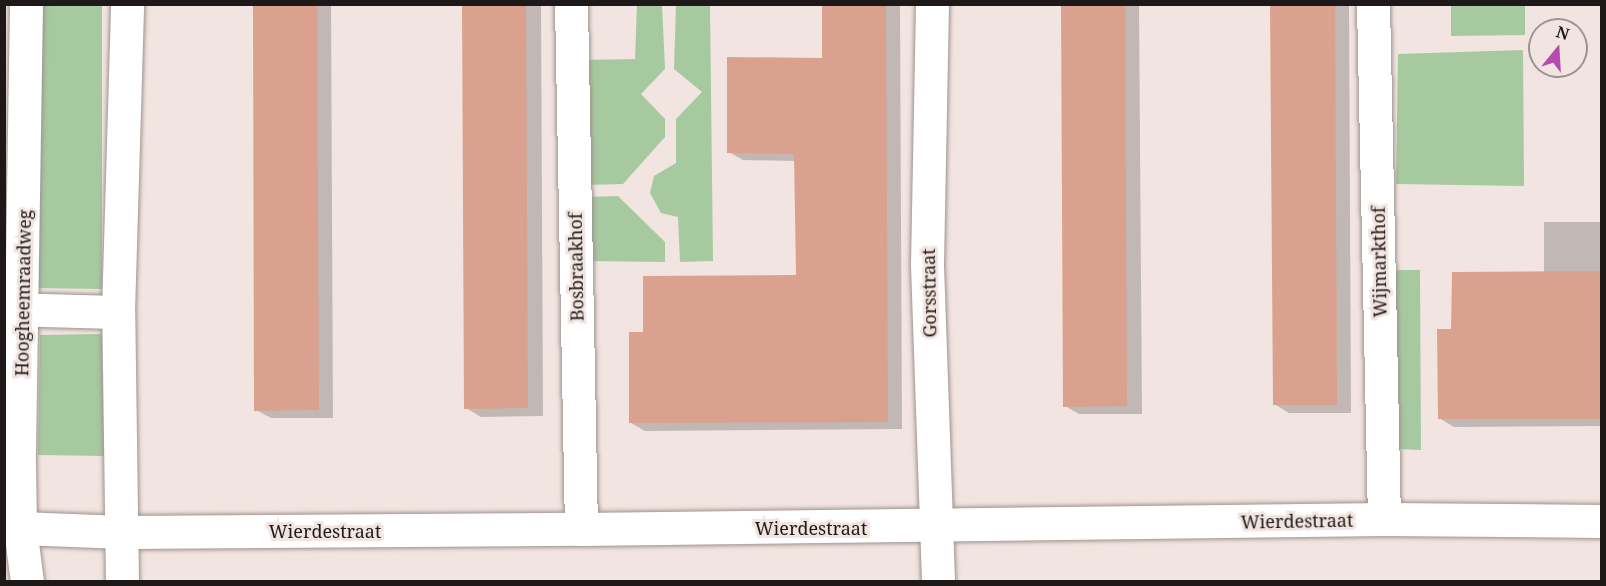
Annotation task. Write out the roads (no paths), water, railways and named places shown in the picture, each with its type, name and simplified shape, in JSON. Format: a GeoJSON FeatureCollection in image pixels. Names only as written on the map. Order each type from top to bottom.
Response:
{"type":"FeatureCollection","features":[{"type":"Feature","properties":{"kind":"street","name":"Hoogheemraadweg"},"geometry":{"type":"LineString","coordinates":[[26,4],[14,310],[20,528],[27,582]]}},
{"type":"Feature","properties":{"kind":"street"},"geometry":{"type":"LineString","coordinates":[[122,582],[118,312],[127,4]]}},
{"type":"Feature","properties":{"kind":"street","name":"Bosbraakhof"},"geometry":{"type":"LineString","coordinates":[[571,4],[581,530]]}},
{"type":"Feature","properties":{"kind":"street","name":"Gorsstraat"},"geometry":{"type":"LineString","coordinates":[[932,4],[927,265],[938,582]]}},
{"type":"Feature","properties":{"kind":"street","name":"Wijmarkthof"},"geometry":{"type":"LineString","coordinates":[[1373,4],[1384,519]]}},
{"type":"Feature","properties":{"kind":"street"},"geometry":{"type":"LineString","coordinates":[[14,310],[118,312]]}},
{"type":"Feature","properties":{"kind":"street","name":"Wierdestraat"},"geometry":{"type":"LineString","coordinates":[[20,528],[123,532],[581,530],[937,528],[1384,519],[1602,520]]}}]}
